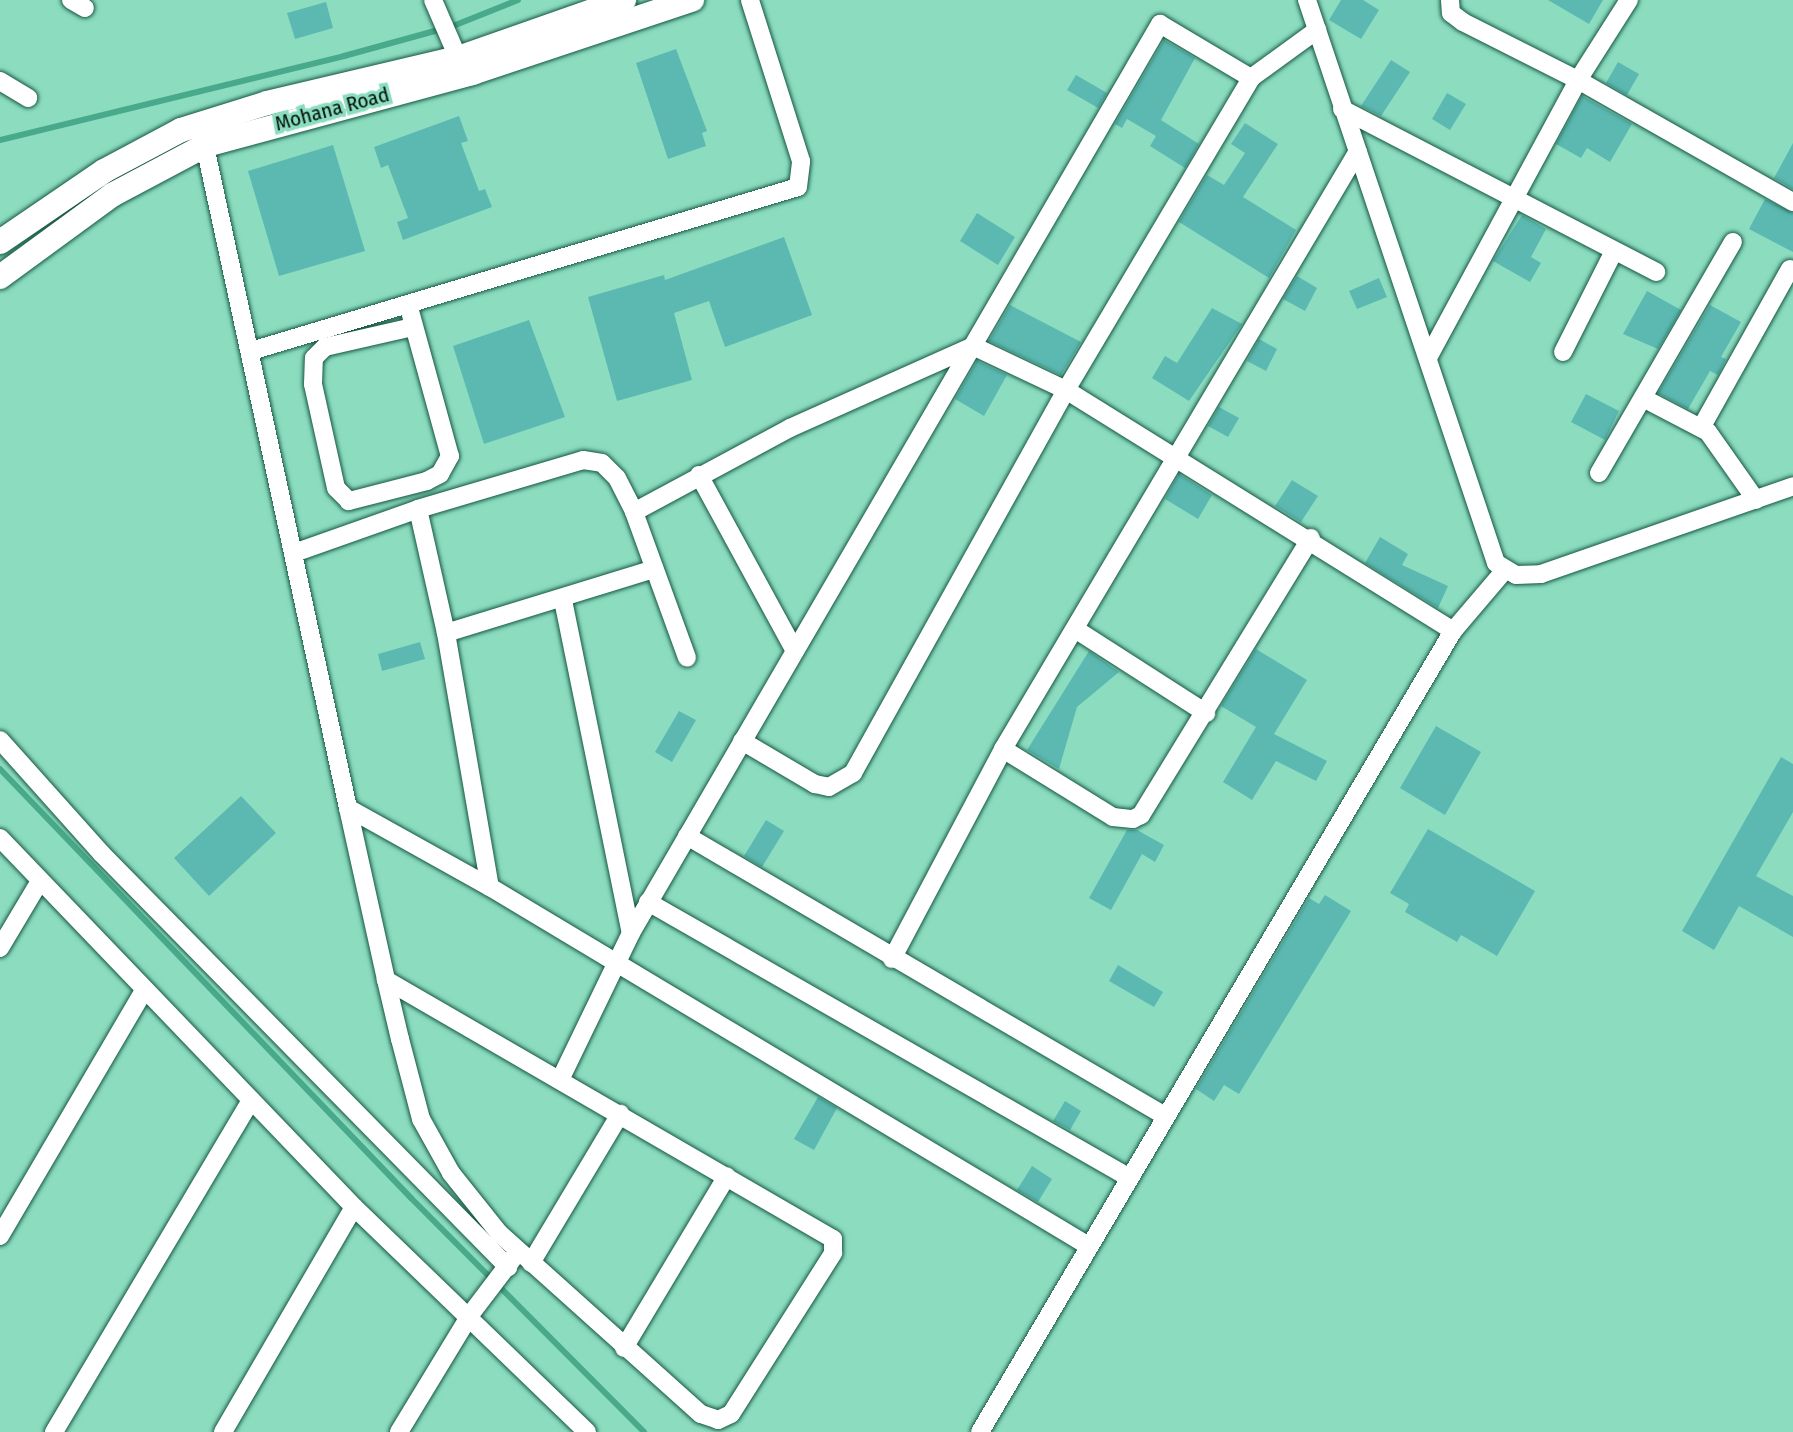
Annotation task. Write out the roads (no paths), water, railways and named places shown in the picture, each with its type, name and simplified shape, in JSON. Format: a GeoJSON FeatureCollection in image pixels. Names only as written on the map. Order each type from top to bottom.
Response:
{"type":"FeatureCollection","features":[{"type":"Feature","properties":{"kind":"street"},"geometry":{"type":"LineString","coordinates":[[433,0],[458,57]]}},
{"type":"Feature","properties":{"kind":"street","name":"Mohana Road"},"geometry":{"type":"LineString","coordinates":[[0,242],[136,152],[458,57],[624,0]]}},
{"type":"Feature","properties":{"kind":"street","name":"Mohana Road"},"geometry":{"type":"LineString","coordinates":[[458,57],[692,0]]}},
{"type":"Feature","properties":{"kind":"street"},"geometry":{"type":"LineString","coordinates":[[251,351],[797,187],[801,162],[750,0]]}},
{"type":"Feature","properties":{"kind":"street"},"geometry":{"type":"LineString","coordinates":[[1307,0],[1342,109],[1429,356],[1489,549],[1504,571],[1541,575],[1793,486]]}},
{"type":"Feature","properties":{"kind":"street"},"geometry":{"type":"LineString","coordinates":[[1450,0],[1451,13],[1463,22],[1578,80],[1793,202]]}},
{"type":"Feature","properties":{"kind":"street"},"geometry":{"type":"LineString","coordinates":[[1429,356],[1578,80],[1629,0]]}},
{"type":"Feature","properties":{"kind":"street"},"geometry":{"type":"LineString","coordinates":[[560,1080],[648,902],[1160,24],[1251,78]]}},
{"type":"Feature","properties":{"kind":"street"},"geometry":{"type":"LineString","coordinates":[[741,741],[815,784],[829,787],[853,773],[1066,390],[1251,78],[1317,30]]}},
{"type":"Feature","properties":{"kind":"street"},"geometry":{"type":"LineString","coordinates":[[0,81],[28,98]]}},
{"type":"Feature","properties":{"kind":"street"},"geometry":{"type":"LineString","coordinates":[[1342,109],[1656,272]]}},
{"type":"Feature","properties":{"kind":"street"},"geometry":{"type":"LineString","coordinates":[[202,134],[386,980],[412,1090],[428,1133],[450,1173],[525,1257],[701,1414],[724,1418],[833,1253],[835,1245],[828,1234],[386,980]]}},
{"type":"Feature","properties":{"kind":"street","name":"Mohana Road"},"geometry":{"type":"LineString","coordinates":[[0,277],[112,195],[202,134]]}},
{"type":"Feature","properties":{"kind":"street"},"geometry":{"type":"LineString","coordinates":[[892,958],[1003,749],[1358,151]]}},
{"type":"Feature","properties":{"kind":"street"},"geometry":{"type":"LineString","coordinates":[[1599,473],[1733,242]]}},
{"type":"Feature","properties":{"kind":"street"},"geometry":{"type":"LineString","coordinates":[[1563,352],[1614,251]]}},
{"type":"Feature","properties":{"kind":"street"},"geometry":{"type":"LineString","coordinates":[[1701,428],[1790,269]]}},
{"type":"Feature","properties":{"kind":"street"},"geometry":{"type":"LineString","coordinates":[[408,304],[450,456],[446,466],[427,481],[349,501],[336,488],[313,384],[314,358],[325,347],[414,327]]}},
{"type":"Feature","properties":{"kind":"street"},"geometry":{"type":"LineString","coordinates":[[973,346],[1066,390],[1311,538],[1453,631]]}},
{"type":"Feature","properties":{"kind":"street"},"geometry":{"type":"LineString","coordinates":[[634,512],[699,475],[973,346]]}},
{"type":"Feature","properties":{"kind":"street"},"geometry":{"type":"LineString","coordinates":[[1643,397],[1701,428],[1715,439],[1756,500]]}},
{"type":"Feature","properties":{"kind":"street"},"geometry":{"type":"LineString","coordinates":[[294,553],[418,509],[593,460],[609,467],[634,512],[687,658]]}},
{"type":"Feature","properties":{"kind":"street"},"geometry":{"type":"LineString","coordinates":[[699,475],[795,651]]}},
{"type":"Feature","properties":{"kind":"street"},"geometry":{"type":"LineString","coordinates":[[418,509],[446,633],[490,887]]}},
{"type":"Feature","properties":{"kind":"street"},"geometry":{"type":"LineString","coordinates":[[1003,749],[1113,817],[1133,819],[1147,808],[1311,538]]}},
{"type":"Feature","properties":{"kind":"street"},"geometry":{"type":"LineString","coordinates":[[446,633],[563,600],[654,569]]}},
{"type":"Feature","properties":{"kind":"street"},"geometry":{"type":"LineString","coordinates":[[980,1432],[1087,1245],[1453,631],[1504,571]]}},
{"type":"Feature","properties":{"kind":"street"},"geometry":{"type":"LineString","coordinates":[[563,600],[631,933]]}},
{"type":"Feature","properties":{"kind":"street"},"geometry":{"type":"LineString","coordinates":[[1075,629],[1206,713]]}},
{"type":"Feature","properties":{"kind":"street"},"geometry":{"type":"LineString","coordinates":[[0,740],[101,853],[508,1267]]}},
{"type":"Feature","properties":{"kind":"street"},"geometry":{"type":"LineString","coordinates":[[348,808],[490,887],[1087,1245]]}},
{"type":"Feature","properties":{"kind":"street"},"geometry":{"type":"LineString","coordinates":[[687,836],[1164,1116]]}},
{"type":"Feature","properties":{"kind":"street"},"geometry":{"type":"LineString","coordinates":[[0,838],[143,992],[354,1207],[475,1310],[587,1432]]}},
{"type":"Feature","properties":{"kind":"street"},"geometry":{"type":"LineString","coordinates":[[0,948],[40,881]]}},
{"type":"Feature","properties":{"kind":"street"},"geometry":{"type":"LineString","coordinates":[[648,902],[1128,1177]]}},
{"type":"Feature","properties":{"kind":"street"},"geometry":{"type":"LineString","coordinates":[[0,1236],[143,992]]}},
{"type":"Feature","properties":{"kind":"street"},"geometry":{"type":"LineString","coordinates":[[54,1432],[251,1100]]}},
{"type":"Feature","properties":{"kind":"street"},"geometry":{"type":"LineString","coordinates":[[398,1432],[475,1310],[508,1267],[525,1257],[621,1114]]}},
{"type":"Feature","properties":{"kind":"street"},"geometry":{"type":"LineString","coordinates":[[624,1348],[727,1176]]}},
{"type":"Feature","properties":{"kind":"street"},"geometry":{"type":"LineString","coordinates":[[223,1432],[354,1207]]}},
{"type":"Feature","properties":{"kind":"waterway"},"geometry":{"type":"LineString","coordinates":[[0,140],[344,56],[453,26],[518,0]]}},
{"type":"Feature","properties":{"kind":"waterway"},"geometry":{"type":"LineString","coordinates":[[0,769],[411,1198],[644,1432]]}}]}
